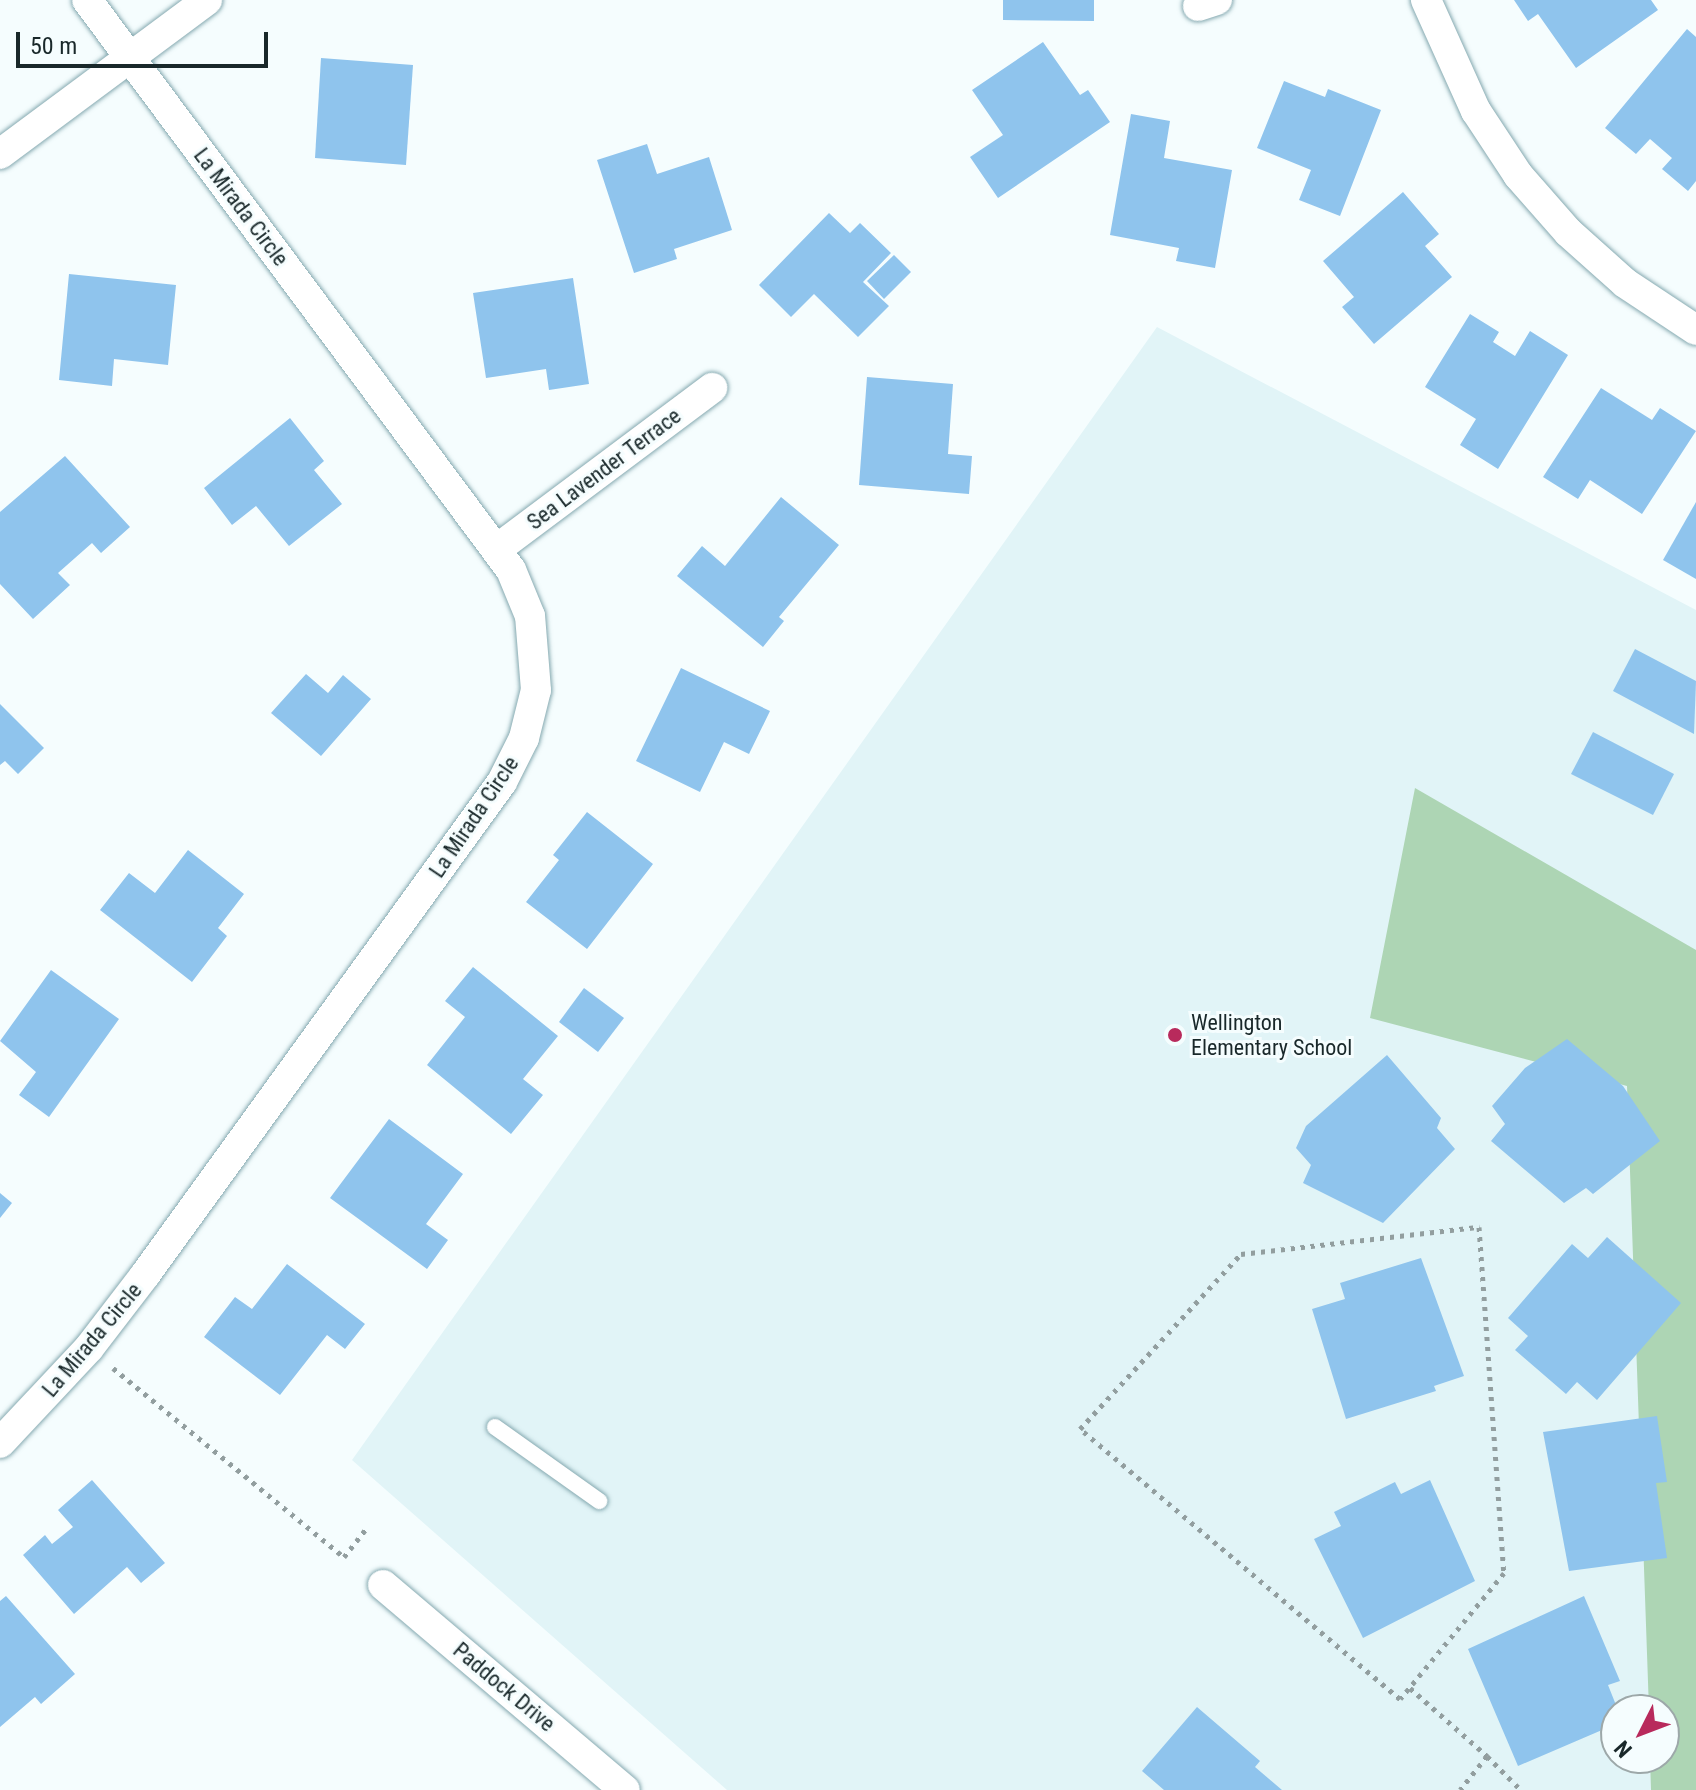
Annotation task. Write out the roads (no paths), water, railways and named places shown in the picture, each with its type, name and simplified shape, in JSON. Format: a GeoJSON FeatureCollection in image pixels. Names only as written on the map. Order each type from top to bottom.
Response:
{"type":"FeatureCollection","features":[{"type":"Feature","properties":{"kind":"street","name":"La Mirada Circle"},"geometry":{"type":"LineString","coordinates":[[0,1443],[89,1348],[514,761],[536,690],[535,641],[522,593],[497,549],[87,0]]}},
{"type":"Feature","properties":{"kind":"street"},"geometry":{"type":"LineString","coordinates":[[0,154],[207,0]]}},
{"type":"Feature","properties":{"kind":"street"},"geometry":{"type":"LineString","coordinates":[[1426,0],[1476,111],[1518,175],[1568,232],[1625,283],[1696,330]]}},
{"type":"Feature","properties":{"kind":"street","name":"Sea Lavender Terrace"},"geometry":{"type":"LineString","coordinates":[[497,549],[712,388]]}},
{"type":"Feature","properties":{"kind":"street","name":"Paddock Drive"},"geometry":{"type":"LineString","coordinates":[[383,1585],[625,1790]]}},
{"type":"Feature","properties":{"kind":"lane"},"geometry":{"type":"LineString","coordinates":[[495,1427],[599,1501]]}},
{"type":"Feature","properties":{"kind":"place","name":"Wellington Elementary School"},"geometry":{"type":"Point","coordinates":[1175,1035]}}]}
